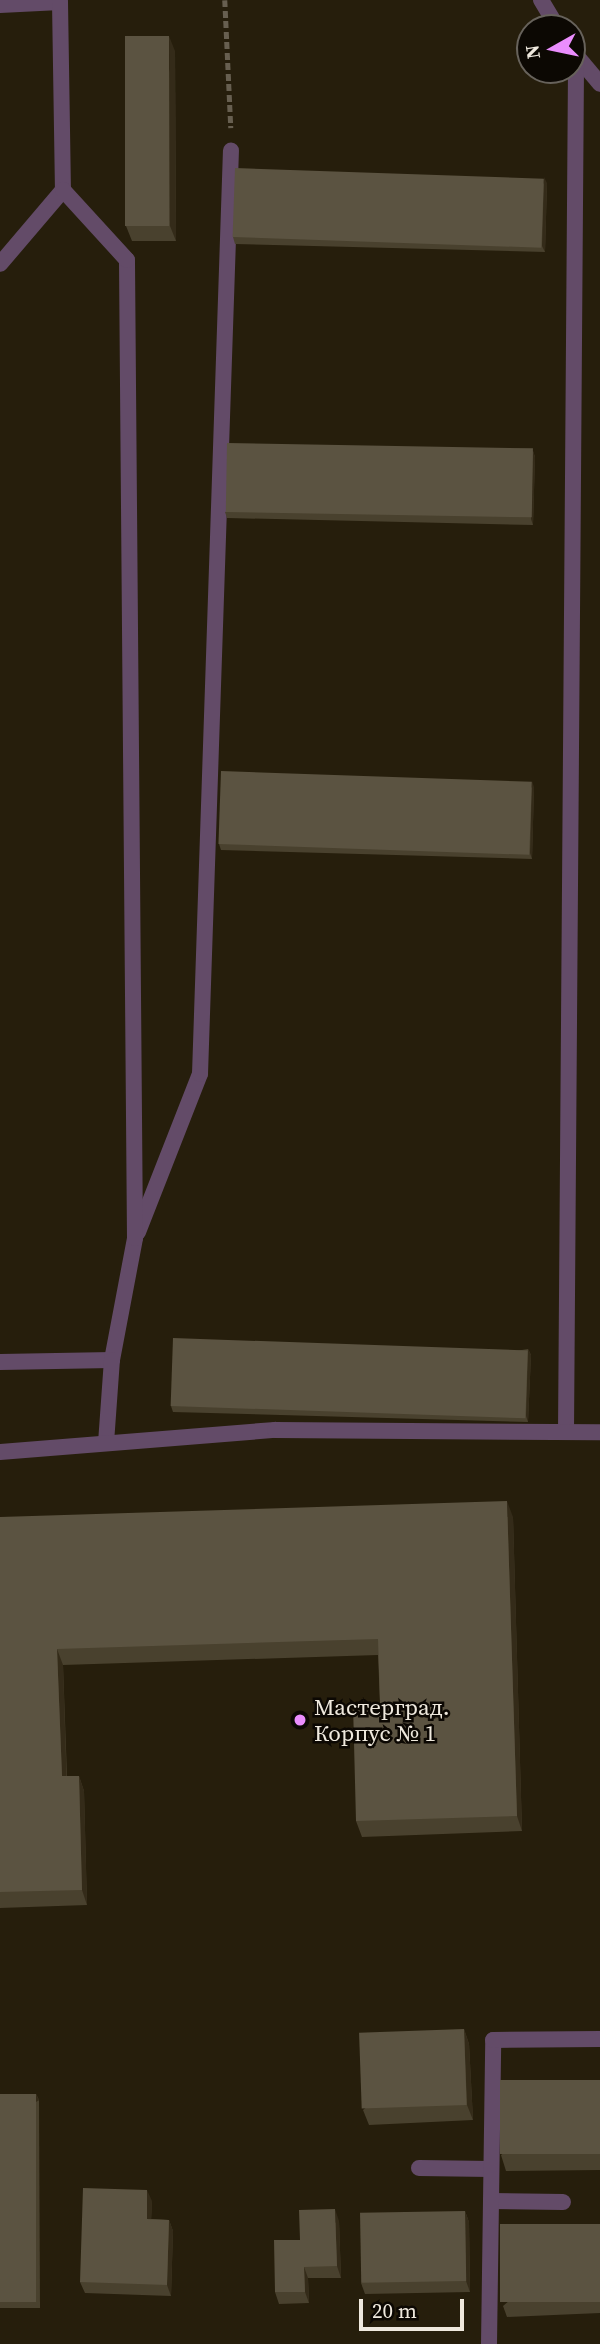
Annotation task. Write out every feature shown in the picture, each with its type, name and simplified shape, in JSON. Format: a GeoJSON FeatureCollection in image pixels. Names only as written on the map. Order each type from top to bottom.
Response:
{"type":"FeatureCollection","features":[{"type":"Feature","properties":{"kind":"lane"},"geometry":{"type":"LineString","coordinates":[[0,5],[60,1],[63,190],[0,264]]}},
{"type":"Feature","properties":{"kind":"lane"},"geometry":{"type":"LineString","coordinates":[[586,67],[600,84]]}},
{"type":"Feature","properties":{"kind":"lane"},"geometry":{"type":"LineString","coordinates":[[566,1432],[574,84]]}},
{"type":"Feature","properties":{"kind":"lane"},"geometry":{"type":"LineString","coordinates":[[106,1444],[112,1360],[135,1238],[200,1074],[231,151]]}},
{"type":"Feature","properties":{"kind":"lane"},"geometry":{"type":"LineString","coordinates":[[63,190],[127,260],[135,1238]]}},
{"type":"Feature","properties":{"kind":"lane"},"geometry":{"type":"LineString","coordinates":[[0,1362],[112,1360]]}},
{"type":"Feature","properties":{"kind":"lane"},"geometry":{"type":"LineString","coordinates":[[0,1452],[275,1430],[600,1432]]}},
{"type":"Feature","properties":{"kind":"lane"},"geometry":{"type":"LineString","coordinates":[[489,2344],[493,2040],[600,2039]]}},
{"type":"Feature","properties":{"kind":"lane"},"geometry":{"type":"LineString","coordinates":[[419,2168],[491,2169]]}},
{"type":"Feature","properties":{"kind":"lane"},"geometry":{"type":"LineString","coordinates":[[491,2201],[563,2202]]}},
{"type":"Feature","properties":{"kind":"path"},"geometry":{"type":"LineString","coordinates":[[225,0],[232,101],[231,151]]}},
{"type":"Feature","properties":{"kind":"building"},"geometry":{"type":"Polygon","coordinates":[[[125,36],[169,36],[169,226],[125,226],[125,36]]]}},
{"type":"Feature","properties":{"kind":"building"},"geometry":{"type":"Polygon","coordinates":[[[235,168],[544,179],[541,248],[233,237],[235,168]]]}},
{"type":"Feature","properties":{"kind":"building"},"geometry":{"type":"Polygon","coordinates":[[[227,443],[533,448],[532,517],[226,512],[227,443]]]}},
{"type":"Feature","properties":{"kind":"building"},"geometry":{"type":"Polygon","coordinates":[[[221,771],[532,782],[529,855],[218,844],[221,771]]]}},
{"type":"Feature","properties":{"kind":"building"},"geometry":{"type":"Polygon","coordinates":[[[173,1338],[528,1350],[525,1418],[171,1406],[173,1338]]]}},
{"type":"Feature","properties":{"kind":"building"},"geometry":{"type":"Polygon","coordinates":[[[507,1501],[517,1816],[356,1821],[353,1704],[380,1703],[378,1639],[57,1649],[62,1776],[79,1776],[82,1890],[0,1892],[0,1517],[507,1501]]]}},
{"type":"Feature","properties":{"kind":"building"},"geometry":{"type":"Polygon","coordinates":[[[464,2029],[467,2105],[362,2109],[359,2033],[464,2029]]]}},
{"type":"Feature","properties":{"kind":"building"},"geometry":{"type":"Polygon","coordinates":[[[500,2080],[600,2080],[600,2154],[500,2154],[500,2080]]]}},
{"type":"Feature","properties":{"kind":"building"},"geometry":{"type":"Polygon","coordinates":[[[0,2094],[36,2094],[36,2302],[0,2302],[0,2094]]]}},
{"type":"Feature","properties":{"kind":"building"},"geometry":{"type":"Polygon","coordinates":[[[83,2188],[147,2190],[147,2219],[169,2220],[167,2285],[80,2282],[83,2188]]]}},
{"type":"Feature","properties":{"kind":"building"},"geometry":{"type":"Polygon","coordinates":[[[335,2209],[337,2266],[304,2267],[305,2292],[275,2292],[274,2240],[300,2240],[299,2210],[335,2209]]]}},
{"type":"Feature","properties":{"kind":"building"},"geometry":{"type":"Polygon","coordinates":[[[465,2211],[466,2281],[361,2283],[360,2213],[465,2211]]]}},
{"type":"Feature","properties":{"kind":"building"},"geometry":{"type":"Polygon","coordinates":[[[500,2224],[600,2224],[600,2302],[500,2302],[500,2224]]]}},
{"type":"Feature","properties":{"kind":"place","name":"Мастерград. Корпус № 1"},"geometry":{"type":"Point","coordinates":[300,1720]}}]}
